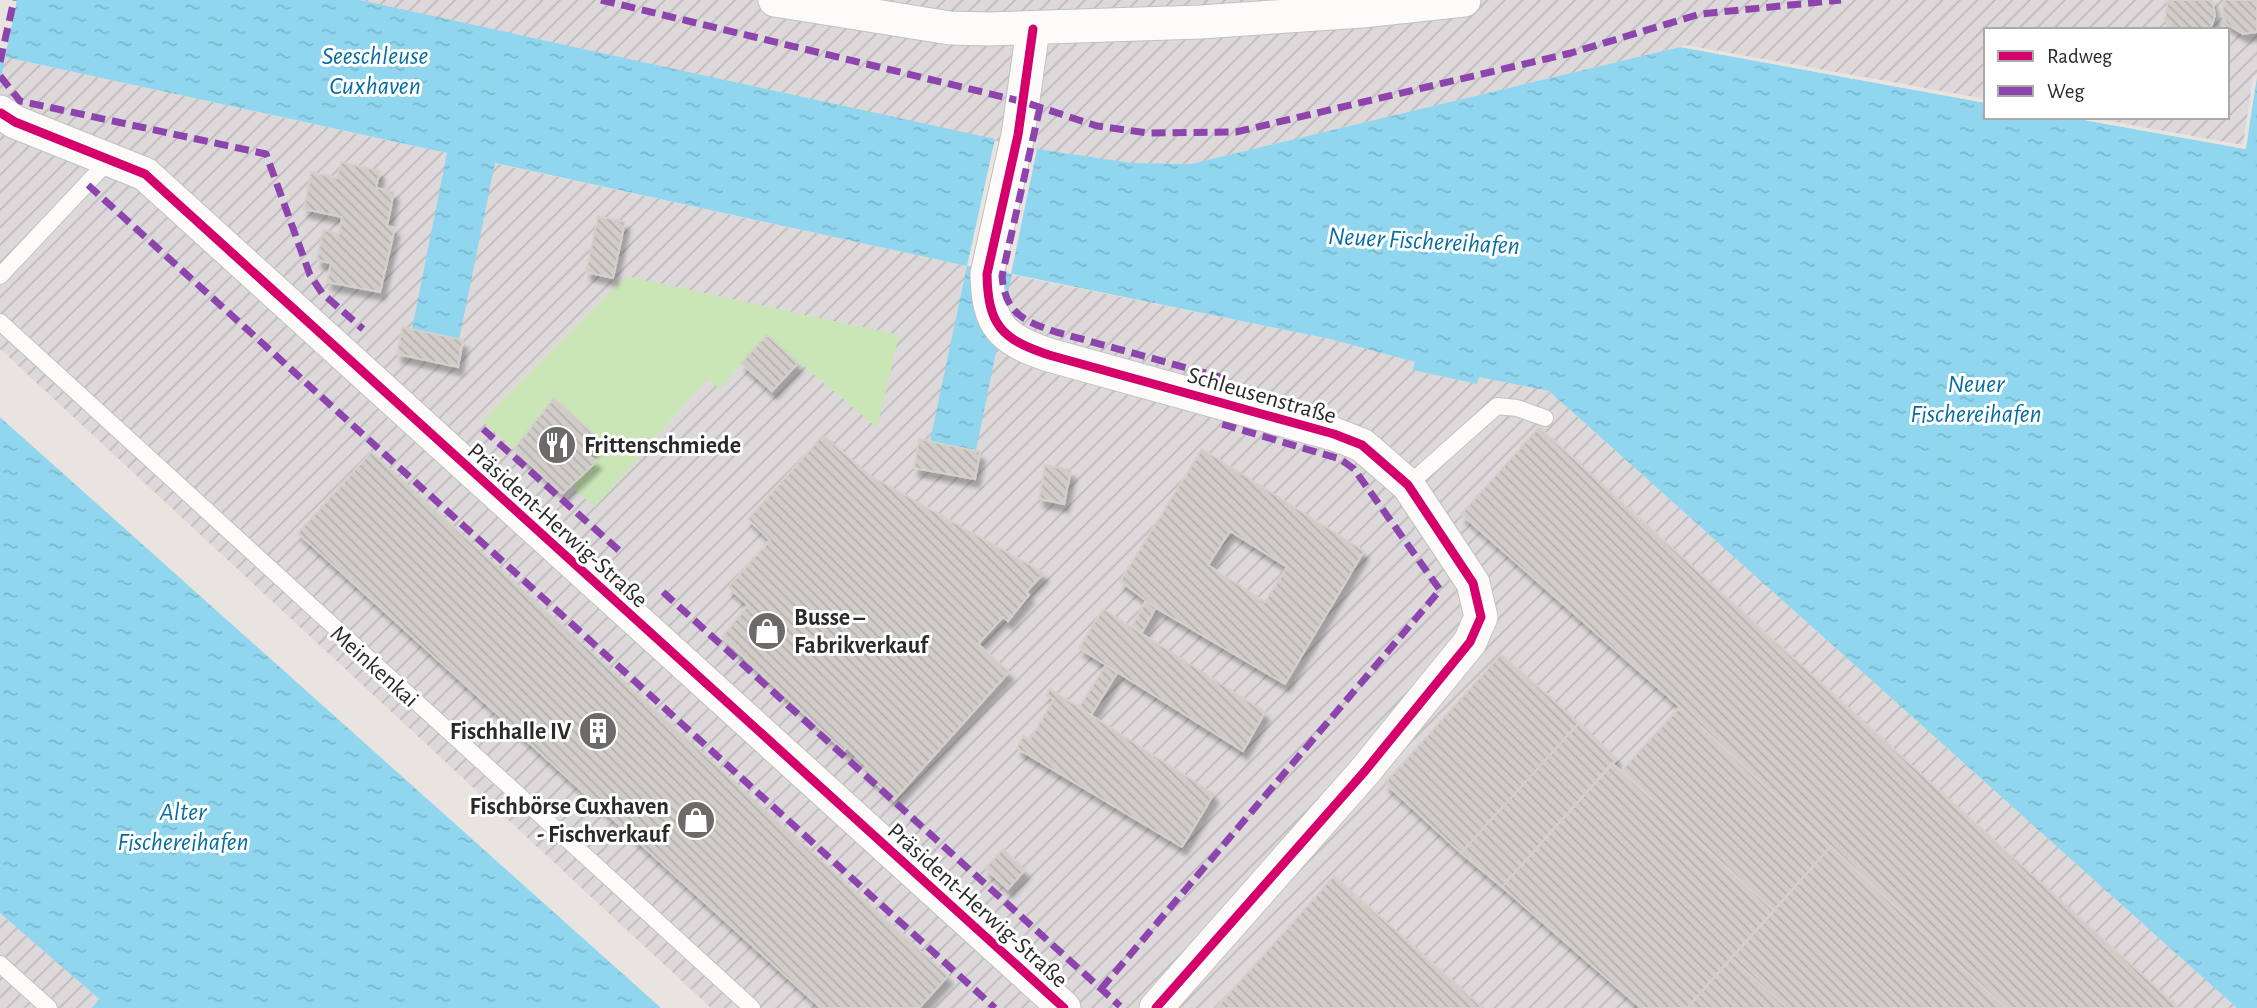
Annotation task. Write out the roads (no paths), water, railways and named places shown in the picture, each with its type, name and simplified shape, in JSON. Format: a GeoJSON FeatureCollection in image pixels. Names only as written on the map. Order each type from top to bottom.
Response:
{"type":"FeatureCollection","features":[{"type":"Feature","properties":{"kind":"street"},"geometry":{"type":"LineString","coordinates":[[775,0],[950,27],[1033,29],[1214,21],[1362,11],[1464,0]]}},
{"type":"Feature","properties":{"kind":"street","name":"Schleusenstraße"},"geometry":{"type":"LineString","coordinates":[[1033,29],[1018,135],[987,274],[988,297],[1000,332],[1025,347],[1049,355],[1334,434],[1362,446],[1408,485],[1473,583],[1481,617],[1470,642],[1365,771],[1156,1008]]}},
{"type":"Feature","properties":{"kind":"street","name":"Präsident-Herwig-Straße"},"geometry":{"type":"LineString","coordinates":[[0,113],[15,122],[145,174],[1063,1008]]}},
{"type":"Feature","properties":{"kind":"lane"},"geometry":{"type":"LineString","coordinates":[[0,275],[110,159]]}},
{"type":"Feature","properties":{"kind":"lane","name":"Meinkenkai"},"geometry":{"type":"LineString","coordinates":[[0,323],[752,1008]]}},
{"type":"Feature","properties":{"kind":"lane"},"geometry":{"type":"LineString","coordinates":[[1408,485],[1497,406],[1517,408],[1545,418]]}},
{"type":"Feature","properties":{"kind":"lane"},"geometry":{"type":"LineString","coordinates":[[0,964],[48,1008]]}},
{"type":"Feature","properties":{"kind":"water","name":"Seeschleuse Cuxhaven"},"geometry":{"type":"Polygon","coordinates":[[[17,0],[360,0],[995,139],[967,266],[495,163],[459,340],[412,329],[447,153],[5,57],[17,0]]]}},
{"type":"Feature","properties":{"kind":"water","name":"Neuer Fischereihafen"},"geometry":{"type":"Polygon","coordinates":[[[1680,47],[1984,103],[1984,119],[2078,119],[2245,149],[2257,78],[2257,1008],[2237,1008],[1549,391],[1479,377],[1477,384],[1413,370],[1415,362],[1330,339],[1012,274],[976,450],[930,441],[967,266],[1011,274],[1037,149],[1132,163],[1191,164],[1680,47]]]}},
{"type":"Feature","properties":{"kind":"water"},"geometry":{"type":"Polygon","coordinates":[[[0,56],[5,57],[0,83],[0,56]]]}},
{"type":"Feature","properties":{"kind":"water","name":"Alter Fischereihafen"},"geometry":{"type":"Polygon","coordinates":[[[0,417],[661,1008],[92,1008],[99,999],[0,913],[0,417]]]}},
{"type":"Feature","properties":{"kind":"place","name":"Frittenschmiede"},"geometry":{"type":"Point","coordinates":[557,445]}},
{"type":"Feature","properties":{"kind":"place","name":"Busse – Fabrikverkauf"},"geometry":{"type":"Point","coordinates":[767,631]}},
{"type":"Feature","properties":{"kind":"place","name":"Fischhalle IV"},"geometry":{"type":"Point","coordinates":[598,731]}},
{"type":"Feature","properties":{"kind":"place","name":"Fischbörse Cuxhaven - Fischverkauf"},"geometry":{"type":"Point","coordinates":[696,820]}}]}
